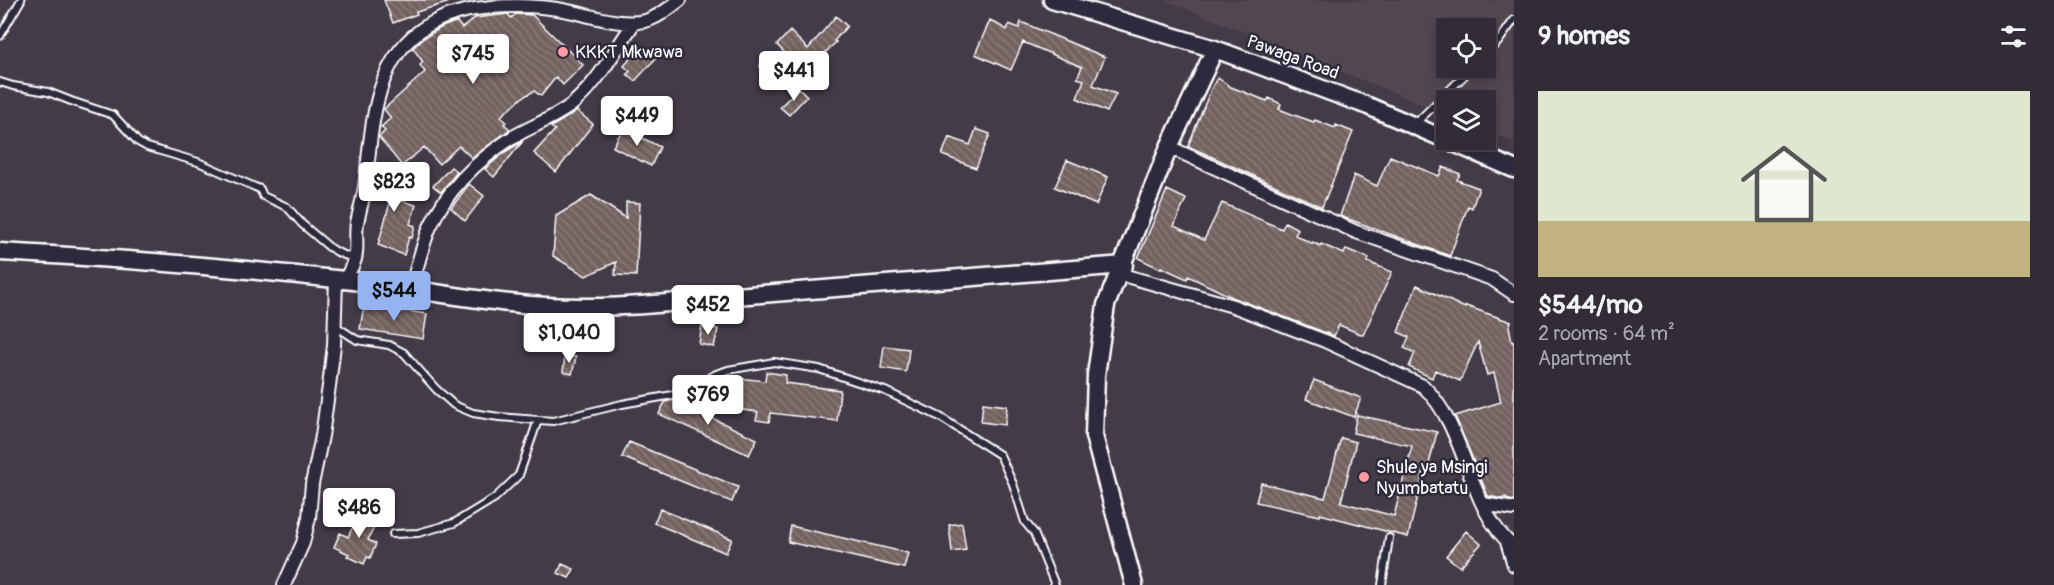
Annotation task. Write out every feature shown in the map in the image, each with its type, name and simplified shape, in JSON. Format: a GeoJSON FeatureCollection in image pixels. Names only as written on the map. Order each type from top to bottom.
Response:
{"type":"FeatureCollection","features":[{"type":"Feature","properties":{"kind":"street"},"geometry":{"type":"LineString","coordinates":[[284,585],[300,551],[309,518],[312,484],[329,386],[334,345],[333,325],[340,279],[355,259],[357,224],[366,180],[371,125],[378,94],[389,67],[403,46],[423,28],[483,3],[570,11],[620,22],[634,22],[646,21],[680,0]]}},
{"type":"Feature","properties":{"kind":"street","name":"Pawaga Road"},"geometry":{"type":"LineString","coordinates":[[1052,0],[1215,49],[1368,106],[1514,169]]}},
{"type":"Feature","properties":{"kind":"street"},"geometry":{"type":"LineString","coordinates":[[411,288],[430,227],[444,202],[466,174],[488,154],[516,135],[569,106],[590,87],[634,22]]}},
{"type":"Feature","properties":{"kind":"street"},"geometry":{"type":"LineString","coordinates":[[1134,585],[1094,436],[1096,375],[1106,305],[1122,270],[1169,147],[1215,49]]}},
{"type":"Feature","properties":{"kind":"street"},"geometry":{"type":"LineString","coordinates":[[1169,147],[1356,232],[1492,279],[1514,294]]}},
{"type":"Feature","properties":{"kind":"street"},"geometry":{"type":"LineString","coordinates":[[0,252],[193,264],[340,279],[511,303],[621,306],[867,285],[1122,270],[1233,306],[1325,341],[1423,387],[1435,397],[1451,427],[1486,512],[1511,544],[1514,566]]}},
{"type":"Feature","properties":{"kind":"street"},"geometry":{"type":"LineString","coordinates":[[1483,504],[1514,508]]}},
{"type":"Feature","properties":{"kind":"lane"},"geometry":{"type":"LineString","coordinates":[[0,36],[21,0]]}},
{"type":"Feature","properties":{"kind":"lane"},"geometry":{"type":"LineString","coordinates":[[1496,44],[1514,20]]}},
{"type":"Feature","properties":{"kind":"lane"},"geometry":{"type":"LineString","coordinates":[[1413,125],[1462,78]]}},
{"type":"Feature","properties":{"kind":"lane"},"geometry":{"type":"LineString","coordinates":[[0,82],[13,87],[48,92],[113,115],[138,142],[147,147],[198,162],[260,189],[263,196],[287,207],[302,224],[329,247],[355,259]]}},
{"type":"Feature","properties":{"kind":"lane"},"geometry":{"type":"LineString","coordinates":[[333,325],[357,339],[389,345],[404,353],[454,405],[473,413],[553,421],[634,401],[684,393],[716,374],[749,365],[774,362],[819,369],[893,395],[940,417],[997,452],[1013,483],[1025,522],[1034,533],[1055,585]]}},
{"type":"Feature","properties":{"kind":"lane"},"geometry":{"type":"LineString","coordinates":[[393,534],[418,533],[454,523],[495,498],[519,475],[538,420]]}},
{"type":"Feature","properties":{"kind":"lane"},"geometry":{"type":"LineString","coordinates":[[1382,585],[1389,538]]}},
{"type":"Feature","properties":{"kind":"shaded area"},"geometry":{"type":"Polygon","coordinates":[[[1165,0],[1514,0],[1514,142],[1496,135],[1496,90],[1436,90],[1436,110],[1165,0]]]}},
{"type":"Feature","properties":{"kind":"building"},"geometry":{"type":"Polygon","coordinates":[[[384,0],[446,0],[447,3],[416,12],[417,14],[393,23],[384,0]]]}},
{"type":"Feature","properties":{"kind":"building"},"geometry":{"type":"Polygon","coordinates":[[[508,14],[511,18],[516,14],[532,15],[583,65],[563,85],[556,77],[541,96],[534,91],[523,97],[501,116],[506,122],[504,124],[510,129],[472,158],[459,146],[439,164],[424,147],[402,166],[379,137],[385,131],[381,127],[391,118],[384,109],[425,72],[420,65],[423,62],[413,48],[422,39],[455,22],[462,28],[475,18],[508,14]]]}},
{"type":"Feature","properties":{"kind":"building"},"geometry":{"type":"Polygon","coordinates":[[[836,16],[847,26],[834,41],[836,42],[805,73],[777,45],[790,31],[808,49],[836,16]]]}},
{"type":"Feature","properties":{"kind":"building"},"geometry":{"type":"Polygon","coordinates":[[[990,20],[1007,30],[1009,24],[1019,28],[1021,22],[1105,57],[1093,85],[1116,94],[1107,112],[1077,98],[1084,80],[1077,78],[1082,67],[1023,42],[1011,70],[975,54],[990,20]]]}},
{"type":"Feature","properties":{"kind":"building"},"geometry":{"type":"Polygon","coordinates":[[[650,48],[658,56],[635,81],[627,74],[630,71],[624,66],[634,54],[639,59],[650,48]]]}},
{"type":"Feature","properties":{"kind":"building"},"geometry":{"type":"Polygon","coordinates":[[[762,56],[772,57],[770,68],[760,67],[762,56]]]}},
{"type":"Feature","properties":{"kind":"building"},"geometry":{"type":"Polygon","coordinates":[[[1218,78],[1231,87],[1267,101],[1269,98],[1281,104],[1279,109],[1294,115],[1335,128],[1336,125],[1353,132],[1322,207],[1188,146],[1211,89],[1218,78]]]}},
{"type":"Feature","properties":{"kind":"building"},"geometry":{"type":"Polygon","coordinates":[[[799,88],[807,96],[789,115],[780,107],[799,88]]]}},
{"type":"Feature","properties":{"kind":"building"},"geometry":{"type":"Polygon","coordinates":[[[577,111],[593,124],[556,172],[534,153],[555,130],[551,127],[577,111]]]}},
{"type":"Feature","properties":{"kind":"building"},"geometry":{"type":"Polygon","coordinates":[[[623,128],[660,147],[651,166],[613,147],[623,128]]]}},
{"type":"Feature","properties":{"kind":"building"},"geometry":{"type":"Polygon","coordinates":[[[976,129],[990,134],[976,168],[942,155],[949,137],[970,145],[976,129]]]}},
{"type":"Feature","properties":{"kind":"building"},"geometry":{"type":"Polygon","coordinates":[[[523,141],[494,177],[485,169],[505,152],[523,141]]]}},
{"type":"Feature","properties":{"kind":"building"},"geometry":{"type":"Polygon","coordinates":[[[1390,156],[1439,176],[1443,167],[1460,174],[1457,180],[1479,188],[1472,208],[1468,206],[1450,256],[1340,216],[1354,175],[1377,186],[1390,156]]]}},
{"type":"Feature","properties":{"kind":"building"},"geometry":{"type":"Polygon","coordinates":[[[1067,160],[1108,177],[1096,205],[1055,187],[1067,160]]]}},
{"type":"Feature","properties":{"kind":"building"},"geometry":{"type":"Polygon","coordinates":[[[380,165],[401,172],[392,198],[416,205],[410,224],[415,226],[404,255],[378,245],[391,199],[390,202],[374,196],[379,179],[375,178],[380,165]]]}},
{"type":"Feature","properties":{"kind":"building"},"geometry":{"type":"Polygon","coordinates":[[[451,167],[457,172],[441,192],[433,186],[451,167]]]}},
{"type":"Feature","properties":{"kind":"building"},"geometry":{"type":"Polygon","coordinates":[[[469,184],[484,196],[465,221],[451,208],[469,184]]]}},
{"type":"Feature","properties":{"kind":"building"},"geometry":{"type":"Polygon","coordinates":[[[1167,190],[1186,199],[1174,226],[1204,240],[1222,203],[1282,229],[1285,222],[1298,229],[1295,235],[1313,244],[1313,242],[1320,246],[1321,244],[1344,254],[1346,249],[1369,258],[1368,262],[1392,272],[1363,335],[1339,325],[1334,336],[1138,258],[1167,190]]]}},
{"type":"Feature","properties":{"kind":"building"},"geometry":{"type":"Polygon","coordinates":[[[591,195],[626,218],[626,202],[640,203],[636,276],[615,275],[616,262],[586,276],[553,256],[556,216],[591,195]]]}},
{"type":"Feature","properties":{"kind":"building"},"geometry":{"type":"Polygon","coordinates":[[[1417,285],[1465,308],[1466,306],[1511,322],[1509,326],[1512,342],[1514,342],[1514,501],[1506,497],[1502,499],[1488,496],[1455,416],[1501,402],[1494,373],[1487,375],[1478,342],[1460,381],[1435,370],[1432,378],[1409,367],[1415,353],[1404,348],[1409,337],[1398,332],[1417,285]]]}},
{"type":"Feature","properties":{"kind":"building"},"geometry":{"type":"Polygon","coordinates":[[[364,305],[427,314],[423,339],[360,329],[364,305]]]}},
{"type":"Feature","properties":{"kind":"building"},"geometry":{"type":"Polygon","coordinates":[[[586,322],[606,324],[605,336],[586,335],[586,322]]]}},
{"type":"Feature","properties":{"kind":"building"},"geometry":{"type":"Polygon","coordinates":[[[702,325],[718,329],[714,347],[699,344],[702,325]]]}},
{"type":"Feature","properties":{"kind":"building"},"geometry":{"type":"Polygon","coordinates":[[[884,346],[909,349],[906,372],[881,368],[884,346]]]}},
{"type":"Feature","properties":{"kind":"building"},"geometry":{"type":"Polygon","coordinates":[[[565,355],[576,357],[572,374],[563,372],[565,355]]]}},
{"type":"Feature","properties":{"kind":"building"},"geometry":{"type":"Polygon","coordinates":[[[766,372],[786,375],[785,383],[840,390],[837,421],[771,413],[769,422],[756,420],[758,412],[735,409],[738,378],[765,381],[766,372]]]}},
{"type":"Feature","properties":{"kind":"building"},"geometry":{"type":"Polygon","coordinates":[[[1314,380],[1361,398],[1354,417],[1306,399],[1314,380]]]}},
{"type":"Feature","properties":{"kind":"building"},"geometry":{"type":"Polygon","coordinates":[[[673,400],[757,439],[749,455],[659,414],[665,402],[673,400]]]}},
{"type":"Feature","properties":{"kind":"building"},"geometry":{"type":"Polygon","coordinates":[[[983,403],[1007,406],[1005,425],[981,422],[983,403]]]}},
{"type":"Feature","properties":{"kind":"building"},"geometry":{"type":"Polygon","coordinates":[[[1357,415],[1437,432],[1427,472],[1424,471],[1408,537],[1320,514],[1320,516],[1256,502],[1261,483],[1325,498],[1341,438],[1356,442],[1341,502],[1394,516],[1412,446],[1353,433],[1357,415]]]}},
{"type":"Feature","properties":{"kind":"building"},"geometry":{"type":"Polygon","coordinates":[[[629,442],[738,487],[732,502],[622,457],[629,442]]]}},
{"type":"Feature","properties":{"kind":"building"},"geometry":{"type":"Polygon","coordinates":[[[660,509],[732,539],[726,553],[654,523],[660,509]]]}},
{"type":"Feature","properties":{"kind":"building"},"geometry":{"type":"Polygon","coordinates":[[[360,511],[378,519],[368,540],[376,544],[370,558],[367,557],[364,564],[334,547],[340,533],[348,537],[360,511]]]}},
{"type":"Feature","properties":{"kind":"building"},"geometry":{"type":"Polygon","coordinates":[[[962,523],[966,550],[952,552],[949,525],[962,523]]]}},
{"type":"Feature","properties":{"kind":"building"},"geometry":{"type":"Polygon","coordinates":[[[791,526],[908,553],[904,568],[788,542],[791,526]]]}},
{"type":"Feature","properties":{"kind":"building"},"geometry":{"type":"Polygon","coordinates":[[[1466,531],[1481,544],[1460,567],[1446,556],[1466,531]]]}},
{"type":"Feature","properties":{"kind":"building"},"geometry":{"type":"Polygon","coordinates":[[[562,564],[574,569],[569,578],[558,573],[562,564]]]}},
{"type":"Feature","properties":{"kind":"place","name":"KKKT Mkwawa"},"geometry":{"type":"Point","coordinates":[563,52]}},
{"type":"Feature","properties":{"kind":"place","name":"Shule ya Msingi Nyumbatatu"},"geometry":{"type":"Point","coordinates":[1364,477]}}]}
